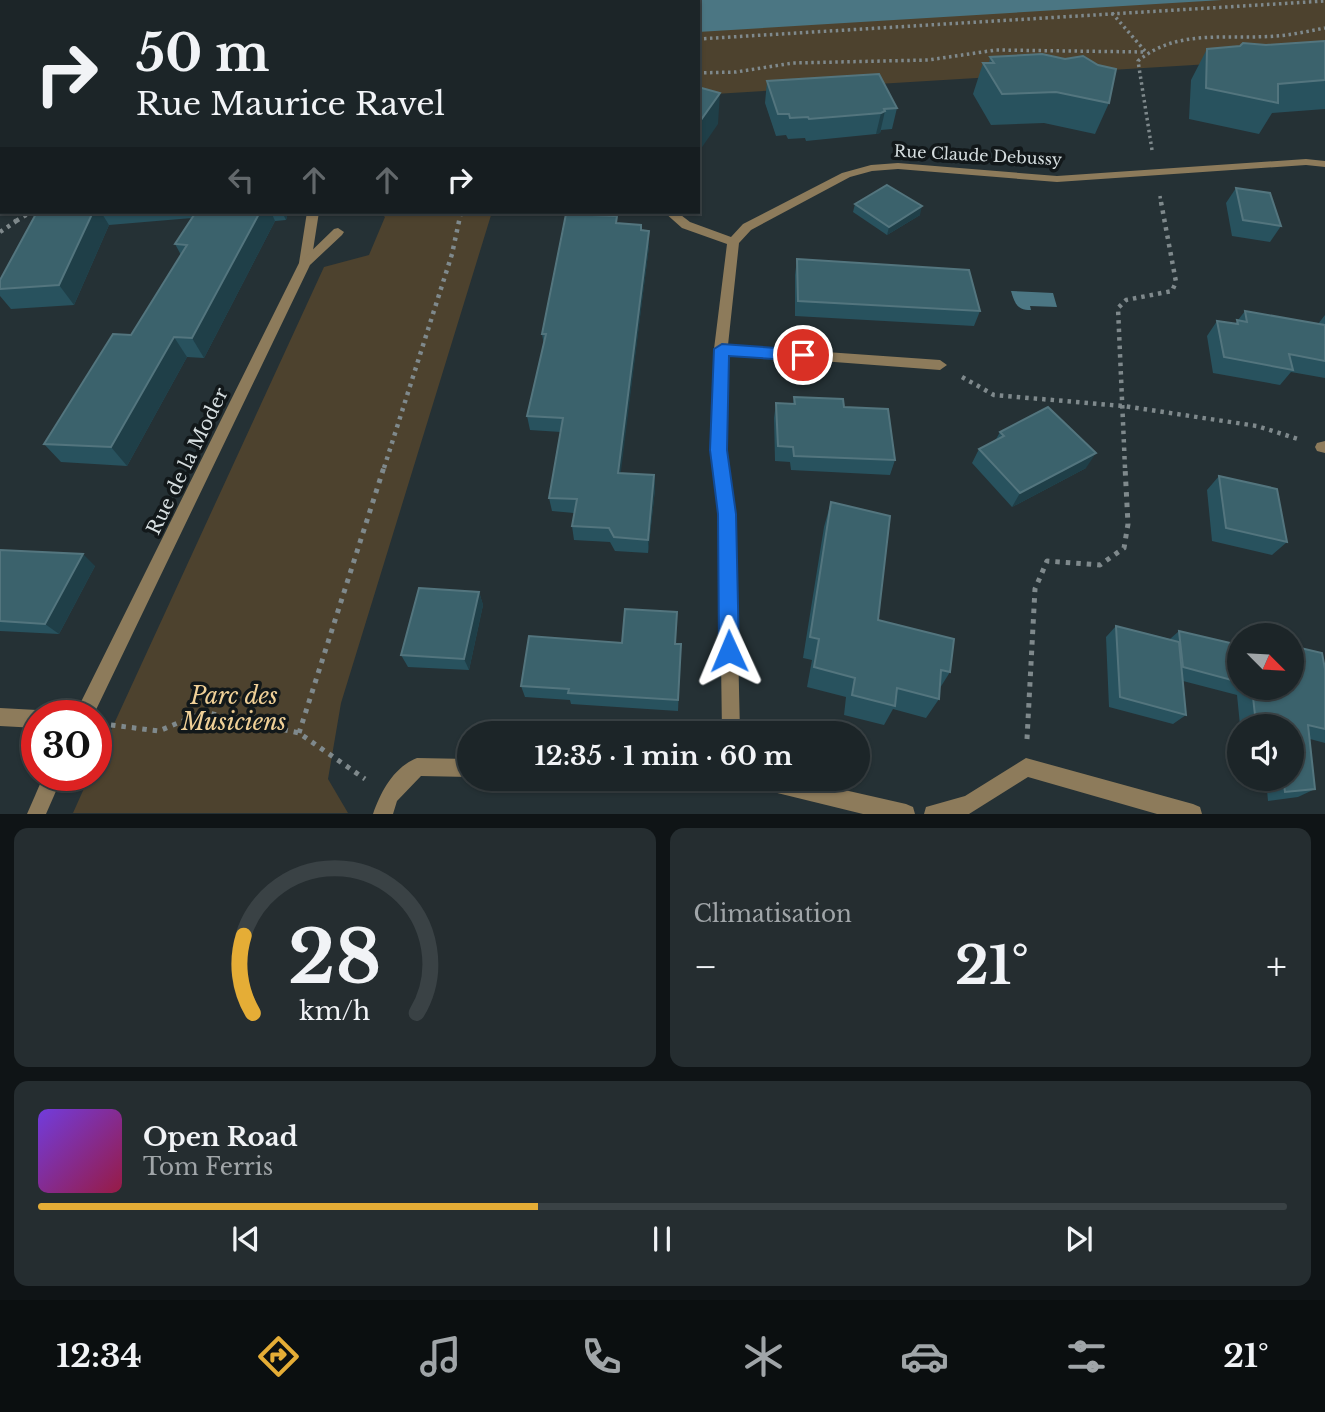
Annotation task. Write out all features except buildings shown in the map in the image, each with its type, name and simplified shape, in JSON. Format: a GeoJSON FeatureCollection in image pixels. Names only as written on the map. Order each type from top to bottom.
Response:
{"type":"FeatureCollection","features":[{"type":"Feature","properties":{"kind":"street","name":"Rue Claude Debussy"},"geometry":{"type":"LineString","coordinates":[[733,242],[747,227],[846,175],[871,168],[898,166],[1057,178],[1306,162],[1325,164]]}},
{"type":"Feature","properties":{"kind":"street"},"geometry":{"type":"LineString","coordinates":[[305,263],[313,214]]}},
{"type":"Feature","properties":{"kind":"street"},"geometry":{"type":"LineString","coordinates":[[672,214],[686,225],[733,242],[722,349],[719,450],[727,514],[731,721]]}},
{"type":"Feature","properties":{"kind":"street","name":"Rue de la Moder"},"geometry":{"type":"LineString","coordinates":[[91,700],[305,263],[338,232]]}},
{"type":"Feature","properties":{"kind":"street"},"geometry":{"type":"LineString","coordinates":[[722,349],[940,365]]}},
{"type":"Feature","properties":{"kind":"street"},"geometry":{"type":"LineString","coordinates":[[0,717],[21,718]]}},
{"type":"Feature","properties":{"kind":"street"},"geometry":{"type":"LineString","coordinates":[[386,804],[417,767],[457,768]]}},
{"type":"Feature","properties":{"kind":"street"},"geometry":{"type":"LineString","coordinates":[[933,814],[969,804],[1026,767],[1194,814]]}},
{"type":"Feature","properties":{"kind":"street"},"geometry":{"type":"LineString","coordinates":[[36,814],[47,791]]}},
{"type":"Feature","properties":{"kind":"street"},"geometry":{"type":"LineString","coordinates":[[808,791],[906,814]]}},
{"type":"Feature","properties":{"kind":"path"},"geometry":{"type":"LineString","coordinates":[[700,39],[1325,1]]}},
{"type":"Feature","properties":{"kind":"path"},"geometry":{"type":"LineString","coordinates":[[1112,13],[1146,52]]}},
{"type":"Feature","properties":{"kind":"path"},"geometry":{"type":"LineString","coordinates":[[700,73],[736,72],[793,63],[928,61],[996,50],[1146,52],[1189,39],[1275,36],[1325,28]]}},
{"type":"Feature","properties":{"kind":"path"},"geometry":{"type":"LineString","coordinates":[[1026,767],[1035,590],[1047,561],[1100,565],[1124,548],[1128,524],[1118,308],[1126,300],[1172,291],[1176,282],[1138,61],[1146,52]]}},
{"type":"Feature","properties":{"kind":"path"},"geometry":{"type":"LineString","coordinates":[[15,222],[19,214]]}},
{"type":"Feature","properties":{"kind":"path"},"geometry":{"type":"LineString","coordinates":[[0,232],[28,214]]}},
{"type":"Feature","properties":{"kind":"path"},"geometry":{"type":"LineString","coordinates":[[299,733],[452,254],[461,214]]}},
{"type":"Feature","properties":{"kind":"path"},"geometry":{"type":"LineString","coordinates":[[940,365],[994,395],[1123,405],[1257,426],[1323,447]]}},
{"type":"Feature","properties":{"kind":"path"},"geometry":{"type":"LineString","coordinates":[[112,725],[159,731],[204,712],[299,733],[386,804]]}},
{"type":"Feature","properties":{"kind":"green space"},"geometry":{"type":"Polygon","coordinates":[[[700,0],[1325,0],[1325,57],[700,95],[700,0]]]}},
{"type":"Feature","properties":{"kind":"green space","name":"Parc des Musiciens"},"geometry":{"type":"Polygon","coordinates":[[[381,214],[491,214],[341,703],[328,779],[348,813],[73,813],[83,791],[112,791],[112,728],[324,267],[369,255],[385,217],[381,214]]]}},
{"type":"Feature","properties":{"kind":"water"},"geometry":{"type":"Polygon","coordinates":[[[700,0],[1222,0],[700,32],[700,0]]]}},
{"type":"Feature","properties":{"kind":"water"},"geometry":{"type":"Polygon","coordinates":[[[1011,291],[1053,293],[1057,307],[1030,306],[1031,310],[1023,309],[1015,303],[1011,291]]]}},
{"type":"Feature","properties":{"kind":"route"},"geometry":{"type":"LineString","coordinates":[[729,651],[727,514],[719,450],[722,349],[803,355]]}}]}
